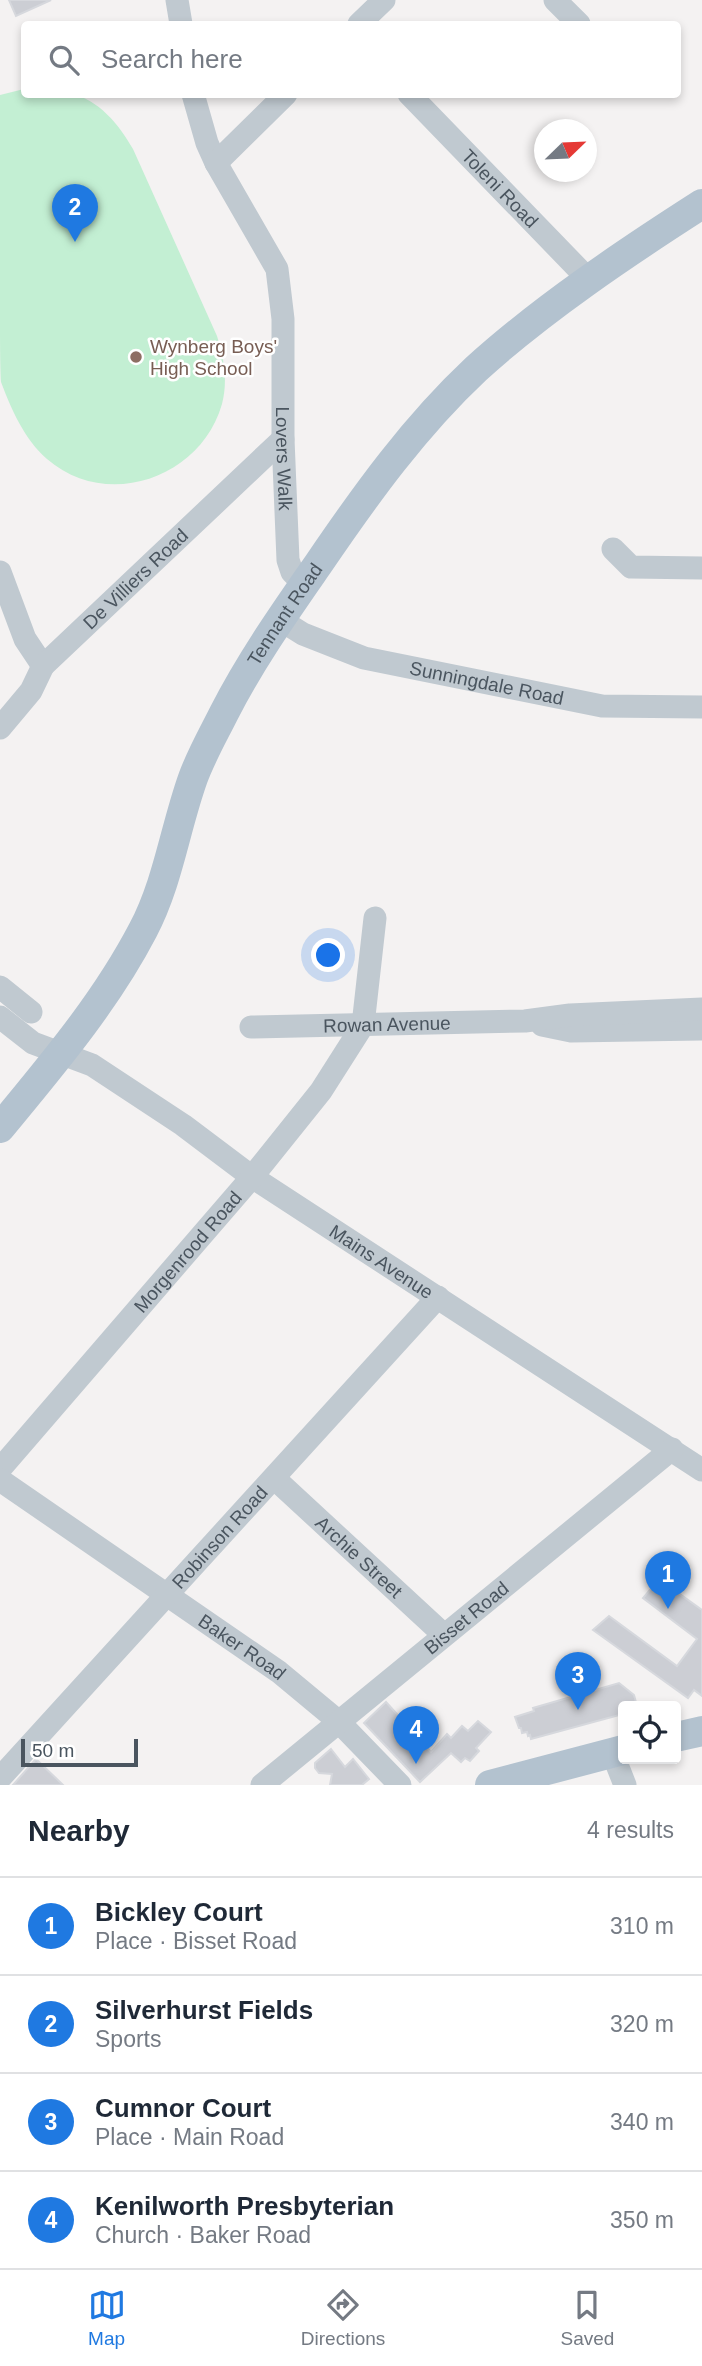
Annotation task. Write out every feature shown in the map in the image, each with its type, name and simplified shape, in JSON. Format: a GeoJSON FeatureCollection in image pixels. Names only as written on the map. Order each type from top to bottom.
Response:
{"type":"FeatureCollection","features":[{"type":"Feature","properties":{"kind":"main road","name":"Tennant Road"},"geometry":{"type":"LineString","coordinates":[[0,1128],[100,1001],[143,930],[157,898],[203,754],[246,670],[279,619],[394,458],[422,424],[505,345],[590,281],[702,204]]}},
{"type":"Feature","properties":{"kind":"main road"},"geometry":{"type":"LineString","coordinates":[[681,1736],[702,1731]]}},
{"type":"Feature","properties":{"kind":"main road"},"geometry":{"type":"LineString","coordinates":[[490,1785],[618,1751]]}},
{"type":"Feature","properties":{"kind":"street"},"geometry":{"type":"LineString","coordinates":[[177,0],[180,21]]}},
{"type":"Feature","properties":{"kind":"street"},"geometry":{"type":"LineString","coordinates":[[362,21],[384,0]]}},
{"type":"Feature","properties":{"kind":"street"},"geometry":{"type":"LineString","coordinates":[[555,0],[576,21]]}},
{"type":"Feature","properties":{"kind":"street","name":"Lovers Walk"},"geometry":{"type":"LineString","coordinates":[[194,98],[207,144],[216,163],[277,269],[282,319],[288,560],[292,572],[304,584]]}},
{"type":"Feature","properties":{"kind":"street"},"geometry":{"type":"LineString","coordinates":[[216,163],[282,98]]}},
{"type":"Feature","properties":{"kind":"street","name":"Toleni Road"},"geometry":{"type":"LineString","coordinates":[[414,98],[590,281]]}},
{"type":"Feature","properties":{"kind":"street","name":"De Villiers Road"},"geometry":{"type":"LineString","coordinates":[[0,728],[31,691],[43,666],[283,439]]}},
{"type":"Feature","properties":{"kind":"street"},"geometry":{"type":"LineString","coordinates":[[613,549],[631,567],[702,568]]}},
{"type":"Feature","properties":{"kind":"street"},"geometry":{"type":"LineString","coordinates":[[0,572],[25,639],[43,666]]}},
{"type":"Feature","properties":{"kind":"street","name":"Sunningdale Road"},"geometry":{"type":"LineString","coordinates":[[279,619],[303,634],[377,661],[602,706],[702,707]]}},
{"type":"Feature","properties":{"kind":"street"},"geometry":{"type":"LineString","coordinates":[[363,1026],[375,918]]}},
{"type":"Feature","properties":{"kind":"street"},"geometry":{"type":"LineString","coordinates":[[0,987],[31,1012]]}},
{"type":"Feature","properties":{"kind":"street","name":"Rowan Avenue"},"geometry":{"type":"LineString","coordinates":[[251,1027],[525,1021],[570,1015],[702,1009]]}},
{"type":"Feature","properties":{"kind":"street","name":"Mains Avenue"},"geometry":{"type":"LineString","coordinates":[[0,1017],[33,1043],[92,1065],[183,1125],[252,1177],[702,1470]]}},
{"type":"Feature","properties":{"kind":"street","name":"Rowan Avenue"},"geometry":{"type":"LineString","coordinates":[[525,1021],[571,1031],[702,1029]]}},
{"type":"Feature","properties":{"kind":"street","name":"Morgenrood Road"},"geometry":{"type":"LineString","coordinates":[[0,1469],[252,1177],[321,1091],[363,1026]]}},
{"type":"Feature","properties":{"kind":"street","name":"Robinson Road"},"geometry":{"type":"LineString","coordinates":[[0,1778],[438,1297]]}},
{"type":"Feature","properties":{"kind":"street","name":"Bisset Road"},"geometry":{"type":"LineString","coordinates":[[262,1785],[672,1449]]}},
{"type":"Feature","properties":{"kind":"street","name":"Archie Street"},"geometry":{"type":"LineString","coordinates":[[274,1478],[444,1635]]}},
{"type":"Feature","properties":{"kind":"street","name":"Baker Road"},"geometry":{"type":"LineString","coordinates":[[0,1480],[279,1672],[338,1721],[400,1785]]}},
{"type":"Feature","properties":{"kind":"street"},"geometry":{"type":"LineString","coordinates":[[621,1764],[625,1785]]}},
{"type":"Feature","properties":{"kind":"green space"},"geometry":{"type":"Polygon","coordinates":[[[21,90],[21,98],[82,98],[107,114],[133,149],[217,336],[225,387],[222,404],[211,430],[194,451],[173,468],[149,479],[123,484],[97,483],[71,475],[47,459],[32,443],[14,413],[1,382],[0,95],[21,90]]]}},
{"type":"Feature","properties":{"kind":"building"},"geometry":{"type":"Polygon","coordinates":[[[9,0],[51,0],[16,16],[9,0]]]}},
{"type":"Feature","properties":{"kind":"building"},"geometry":{"type":"Polygon","coordinates":[[[659,1579],[702,1610],[702,1696],[694,1690],[688,1698],[593,1630],[609,1616],[677,1666],[697,1639],[643,1598],[659,1579]]]}},
{"type":"Feature","properties":{"kind":"building"},"geometry":{"type":"Polygon","coordinates":[[[619,1683],[634,1695],[636,1701],[618,1701],[618,1715],[531,1739],[527,1732],[522,1733],[515,1717],[534,1711],[533,1708],[619,1683]]]}},
{"type":"Feature","properties":{"kind":"building"},"geometry":{"type":"Polygon","coordinates":[[[386,1702],[431,1752],[447,1734],[451,1738],[462,1726],[468,1731],[478,1721],[491,1732],[476,1748],[479,1751],[470,1761],[465,1758],[461,1762],[451,1753],[420,1782],[364,1723],[386,1702]]]}},
{"type":"Feature","properties":{"kind":"building"},"geometry":{"type":"Polygon","coordinates":[[[331,1749],[345,1767],[353,1759],[369,1779],[362,1785],[330,1785],[332,1774],[319,1773],[315,1763],[331,1749]]]}},
{"type":"Feature","properties":{"kind":"building"},"geometry":{"type":"Polygon","coordinates":[[[36,1759],[63,1785],[13,1785],[36,1759]]]}},
{"type":"Feature","properties":{"kind":"place","name":"Silverhurst Fields"},"geometry":{"type":"Point","coordinates":[75,242]}},
{"type":"Feature","properties":{"kind":"place","name":"Wynberg Boys' High School"},"geometry":{"type":"Point","coordinates":[136,357]}},
{"type":"Feature","properties":{"kind":"place","name":"Bickley Court"},"geometry":{"type":"Point","coordinates":[668,1609]}},
{"type":"Feature","properties":{"kind":"place","name":"Cumnor Court"},"geometry":{"type":"Point","coordinates":[578,1710]}},
{"type":"Feature","properties":{"kind":"place","name":"Kenilworth Presbyterian"},"geometry":{"type":"Point","coordinates":[416,1764]}}]}
